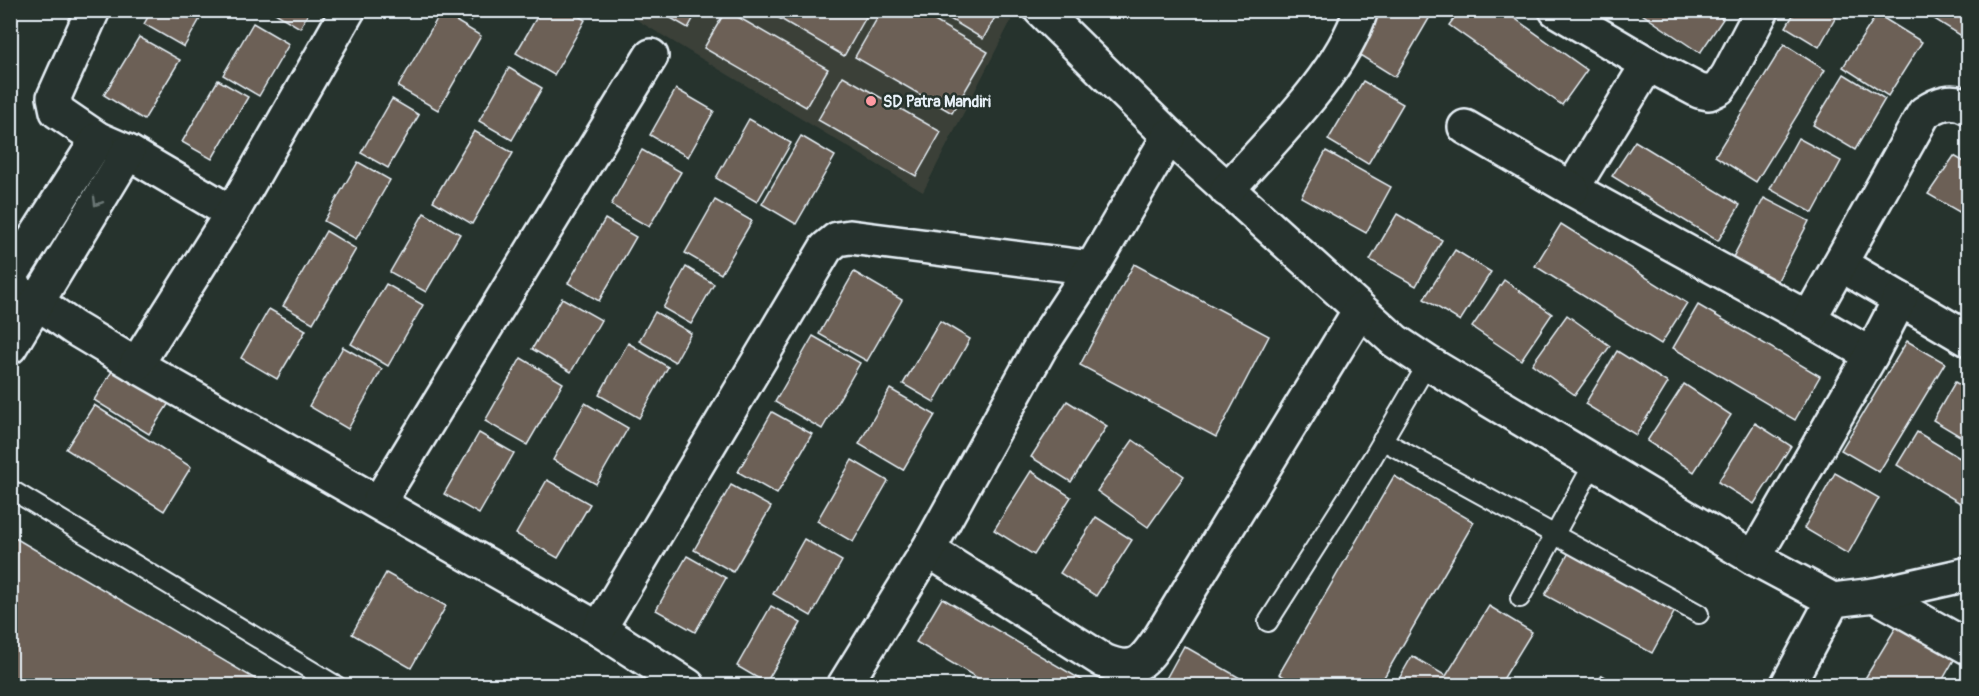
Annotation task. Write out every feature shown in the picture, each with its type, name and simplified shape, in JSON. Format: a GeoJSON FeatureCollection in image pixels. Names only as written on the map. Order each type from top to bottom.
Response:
{"type":"FeatureCollection","features":[{"type":"Feature","properties":{"kind":"street"},"geometry":{"type":"LineString","coordinates":[[93,10],[54,97],[57,111],[98,138],[128,152],[232,213]]}},
{"type":"Feature","properties":{"kind":"street"},"geometry":{"type":"LineString","coordinates":[[136,365],[232,213],[348,10]]}},
{"type":"Feature","properties":{"kind":"street"},"geometry":{"type":"LineString","coordinates":[[1041,10],[1227,190],[1395,341],[1428,363],[1754,558],[1833,600],[1875,595],[1968,574]]}},
{"type":"Feature","properties":{"kind":"street"},"geometry":{"type":"LineString","coordinates":[[1227,190],[1297,112],[1342,52],[1362,10]]}},
{"type":"Feature","properties":{"kind":"street"},"geometry":{"type":"LineString","coordinates":[[1556,10],[1648,64],[1699,91],[1709,93],[1719,88],[1728,75],[1762,10]]}},
{"type":"Feature","properties":{"kind":"street"},"geometry":{"type":"LineString","coordinates":[[379,502],[651,56]]}},
{"type":"Feature","properties":{"kind":"street"},"geometry":{"type":"LineString","coordinates":[[1572,189],[1648,64]]}},
{"type":"Feature","properties":{"kind":"street"},"geometry":{"type":"LineString","coordinates":[[1809,319],[1924,113],[1948,101],[1968,107]]}},
{"type":"Feature","properties":{"kind":"street"},"geometry":{"type":"LineString","coordinates":[[1465,128],[1871,355]]}},
{"type":"Feature","properties":{"kind":"street"},"geometry":{"type":"LineString","coordinates":[[844,686],[928,550],[1041,346],[1092,268],[1169,136]]}},
{"type":"Feature","properties":{"kind":"street"},"geometry":{"type":"LineString","coordinates":[[10,277],[98,138]]}},
{"type":"Feature","properties":{"kind":"street"},"geometry":{"type":"LineString","coordinates":[[10,347],[24,295],[128,152]]}},
{"type":"Feature","properties":{"kind":"street"},"geometry":{"type":"LineString","coordinates":[[599,629],[826,248],[837,239],[850,237],[1092,268]]}},
{"type":"Feature","properties":{"kind":"street"},"geometry":{"type":"LineString","coordinates":[[1840,264],[1968,339]]}},
{"type":"Feature","properties":{"kind":"street"},"geometry":{"type":"LineString","coordinates":[[24,295],[136,365],[599,629],[687,685]]}},
{"type":"Feature","properties":{"kind":"street"},"geometry":{"type":"LineString","coordinates":[[1754,558],[1871,355],[1900,299]]}},
{"type":"Feature","properties":{"kind":"street"},"geometry":{"type":"LineString","coordinates":[[928,550],[1104,661],[1120,668],[1136,665],[1150,652],[1161,636],[1360,310]]}},
{"type":"Feature","properties":{"kind":"street"},"geometry":{"type":"LineString","coordinates":[[1875,595],[1968,647]]}},
{"type":"Feature","properties":{"kind":"street"},"geometry":{"type":"LineString","coordinates":[[1787,686],[1833,600]]}},
{"type":"Feature","properties":{"kind":"lane"},"geometry":{"type":"LineString","coordinates":[[1268,622],[1428,363]]}},
{"type":"Feature","properties":{"kind":"lane"},"geometry":{"type":"LineString","coordinates":[[1382,440],[1699,615]]}},
{"type":"Feature","properties":{"kind":"lane"},"geometry":{"type":"LineString","coordinates":[[1520,598],[1595,461]]}},
{"type":"Feature","properties":{"kind":"lane"},"geometry":{"type":"LineString","coordinates":[[10,489],[337,686]]}},
{"type":"Feature","properties":{"kind":"shaded area","name":"SD Patra Mandiri"},"geometry":{"type":"Polygon","coordinates":[[[622,11],[1016,11],[923,192],[622,11]]]}},
{"type":"Feature","properties":{"kind":"building"},"geometry":{"type":"Polygon","coordinates":[[[152,10],[205,10],[184,47],[144,24],[152,10]]]}},
{"type":"Feature","properties":{"kind":"building"},"geometry":{"type":"Polygon","coordinates":[[[270,10],[310,10],[300,28],[270,10]]]}},
{"type":"Feature","properties":{"kind":"building"},"geometry":{"type":"Polygon","coordinates":[[[452,10],[477,10],[471,21],[452,10]]]}},
{"type":"Feature","properties":{"kind":"building"},"geometry":{"type":"Polygon","coordinates":[[[541,10],[569,10],[585,20],[554,75],[516,53],[541,10]]]}},
{"type":"Feature","properties":{"kind":"building"},"geometry":{"type":"Polygon","coordinates":[[[657,10],[698,10],[688,28],[657,10]]]}},
{"type":"Feature","properties":{"kind":"building"},"geometry":{"type":"Polygon","coordinates":[[[726,10],[828,69],[806,107],[704,48],[726,10]]]}},
{"type":"Feature","properties":{"kind":"building"},"geometry":{"type":"Polygon","coordinates":[[[765,10],[870,10],[844,56],[765,10]]]}},
{"type":"Feature","properties":{"kind":"building"},"geometry":{"type":"Polygon","coordinates":[[[882,10],[916,10],[988,52],[952,113],[855,57],[882,10]]]}},
{"type":"Feature","properties":{"kind":"building"},"geometry":{"type":"Polygon","coordinates":[[[955,10],[999,10],[983,39],[950,19],[955,10]]]}},
{"type":"Feature","properties":{"kind":"building"},"geometry":{"type":"Polygon","coordinates":[[[1380,10],[1434,10],[1395,77],[1355,52],[1380,10]]]}},
{"type":"Feature","properties":{"kind":"building"},"geometry":{"type":"Polygon","coordinates":[[[1460,10],[1503,10],[1587,70],[1562,105],[1449,25],[1460,10]]]}},
{"type":"Feature","properties":{"kind":"building"},"geometry":{"type":"Polygon","coordinates":[[[1636,10],[1710,10],[1723,19],[1700,53],[1636,10]]]}},
{"type":"Feature","properties":{"kind":"building"},"geometry":{"type":"Polygon","coordinates":[[[1796,10],[1840,10],[1819,47],[1786,27],[1796,10]]]}},
{"type":"Feature","properties":{"kind":"building"},"geometry":{"type":"Polygon","coordinates":[[[1920,10],[1968,10],[1968,40],[1920,10]]]}},
{"type":"Feature","properties":{"kind":"building"},"geometry":{"type":"Polygon","coordinates":[[[441,12],[481,36],[438,110],[398,87],[441,12]]]}},
{"type":"Feature","properties":{"kind":"building"},"geometry":{"type":"Polygon","coordinates":[[[1877,14],[1922,42],[1888,96],[1843,67],[1877,14]]]}},
{"type":"Feature","properties":{"kind":"building"},"geometry":{"type":"Polygon","coordinates":[[[253,23],[289,44],[259,96],[223,75],[253,23]]]}},
{"type":"Feature","properties":{"kind":"building"},"geometry":{"type":"Polygon","coordinates":[[[139,37],[180,60],[144,120],[104,95],[139,37]]]}},
{"type":"Feature","properties":{"kind":"building"},"geometry":{"type":"Polygon","coordinates":[[[1784,44],[1825,70],[1756,182],[1715,156],[1784,44]]]}},
{"type":"Feature","properties":{"kind":"building"},"geometry":{"type":"Polygon","coordinates":[[[509,68],[542,88],[512,140],[479,121],[509,68]]]}},
{"type":"Feature","properties":{"kind":"building"},"geometry":{"type":"Polygon","coordinates":[[[1844,74],[1885,99],[1855,150],[1813,125],[1844,74]]]}},
{"type":"Feature","properties":{"kind":"building"},"geometry":{"type":"Polygon","coordinates":[[[843,76],[941,132],[916,176],[818,120],[843,76]]]}},
{"type":"Feature","properties":{"kind":"building"},"geometry":{"type":"Polygon","coordinates":[[[218,80],[248,97],[212,159],[182,142],[218,80]]]}},
{"type":"Feature","properties":{"kind":"building"},"geometry":{"type":"Polygon","coordinates":[[[1363,81],[1403,104],[1368,164],[1328,140],[1363,81]]]}},
{"type":"Feature","properties":{"kind":"building"},"geometry":{"type":"Polygon","coordinates":[[[676,89],[714,111],[688,157],[650,135],[676,89]]]}},
{"type":"Feature","properties":{"kind":"building"},"geometry":{"type":"Polygon","coordinates":[[[392,99],[419,115],[388,168],[361,153],[392,99]]]}},
{"type":"Feature","properties":{"kind":"building"},"geometry":{"type":"Polygon","coordinates":[[[749,119],[791,143],[757,202],[716,178],[749,119]]]}},
{"type":"Feature","properties":{"kind":"building"},"geometry":{"type":"Polygon","coordinates":[[[474,131],[513,153],[472,224],[433,201],[474,131]]]}},
{"type":"Feature","properties":{"kind":"building"},"geometry":{"type":"Polygon","coordinates":[[[801,136],[835,156],[796,224],[762,204],[801,136]]]}},
{"type":"Feature","properties":{"kind":"building"},"geometry":{"type":"Polygon","coordinates":[[[1798,138],[1841,161],[1813,213],[1770,189],[1798,138]]]}},
{"type":"Feature","properties":{"kind":"building"},"geometry":{"type":"Polygon","coordinates":[[[1635,141],[1740,205],[1718,241],[1612,176],[1635,141]]]}},
{"type":"Feature","properties":{"kind":"building"},"geometry":{"type":"Polygon","coordinates":[[[642,150],[681,172],[649,227],[611,205],[642,150]]]}},
{"type":"Feature","properties":{"kind":"building"},"geometry":{"type":"Polygon","coordinates":[[[1326,151],[1391,187],[1366,233],[1301,197],[1326,151]]]}},
{"type":"Feature","properties":{"kind":"building"},"geometry":{"type":"Polygon","coordinates":[[[1954,156],[1968,164],[1968,217],[1928,194],[1954,156]]]}},
{"type":"Feature","properties":{"kind":"building"},"geometry":{"type":"Polygon","coordinates":[[[358,162],[390,180],[356,239],[324,221],[358,162]]]}},
{"type":"Feature","properties":{"kind":"building"},"geometry":{"type":"Polygon","coordinates":[[[1764,198],[1809,221],[1776,284],[1731,261],[1764,198]]]}},
{"type":"Feature","properties":{"kind":"building"},"geometry":{"type":"Polygon","coordinates":[[[715,200],[752,221],[721,274],[685,253],[715,200]]]}},
{"type":"Feature","properties":{"kind":"building"},"geometry":{"type":"Polygon","coordinates":[[[424,213],[460,234],[426,292],[390,272],[424,213]]]}},
{"type":"Feature","properties":{"kind":"building"},"geometry":{"type":"Polygon","coordinates":[[[1397,214],[1442,240],[1416,286],[1370,260],[1397,214]]]}},
{"type":"Feature","properties":{"kind":"building"},"geometry":{"type":"Polygon","coordinates":[[[605,219],[636,237],[599,301],[568,283],[605,219]]]}},
{"type":"Feature","properties":{"kind":"building"},"geometry":{"type":"Polygon","coordinates":[[[1561,224],[1687,303],[1661,344],[1535,266],[1561,224]]]}},
{"type":"Feature","properties":{"kind":"building"},"geometry":{"type":"Polygon","coordinates":[[[326,231],[356,249],[313,323],[283,306],[326,231]]]}},
{"type":"Feature","properties":{"kind":"building"},"geometry":{"type":"Polygon","coordinates":[[[1455,250],[1491,272],[1460,321],[1424,299],[1455,250]]]}},
{"type":"Feature","properties":{"kind":"building"},"geometry":{"type":"Polygon","coordinates":[[[1134,264],[1269,336],[1216,437],[1080,365],[1134,264]]]}},
{"type":"Feature","properties":{"kind":"building"},"geometry":{"type":"Polygon","coordinates":[[[686,267],[714,284],[691,324],[663,308],[686,267]]]}},
{"type":"Feature","properties":{"kind":"building"},"geometry":{"type":"Polygon","coordinates":[[[854,272],[902,300],[867,361],[819,334],[854,272]]]}},
{"type":"Feature","properties":{"kind":"building"},"geometry":{"type":"Polygon","coordinates":[[[1504,280],[1552,314],[1521,360],[1472,327],[1504,280]]]}},
{"type":"Feature","properties":{"kind":"building"},"geometry":{"type":"Polygon","coordinates":[[[386,284],[423,305],[388,366],[351,344],[386,284]]]}},
{"type":"Feature","properties":{"kind":"building"},"geometry":{"type":"Polygon","coordinates":[[[562,298],[601,320],[571,372],[532,349],[562,298]]]}},
{"type":"Feature","properties":{"kind":"building"},"geometry":{"type":"Polygon","coordinates":[[[1698,305],[1820,376],[1795,420],[1673,348],[1698,305]]]}},
{"type":"Feature","properties":{"kind":"building"},"geometry":{"type":"Polygon","coordinates":[[[269,309],[306,330],[277,379],[241,358],[269,309]]]}},
{"type":"Feature","properties":{"kind":"building"},"geometry":{"type":"Polygon","coordinates":[[[655,312],[691,333],[675,362],[639,341],[655,312]]]}},
{"type":"Feature","properties":{"kind":"building"},"geometry":{"type":"Polygon","coordinates":[[[1567,315],[1610,346],[1575,395],[1532,364],[1567,315]]]}},
{"type":"Feature","properties":{"kind":"building"},"geometry":{"type":"Polygon","coordinates":[[[940,321],[970,339],[934,402],[903,384],[940,321]]]}},
{"type":"Feature","properties":{"kind":"building"},"geometry":{"type":"Polygon","coordinates":[[[813,336],[860,363],[822,429],[775,402],[813,336]]]}},
{"type":"Feature","properties":{"kind":"building"},"geometry":{"type":"Polygon","coordinates":[[[1907,341],[1945,363],[1879,472],[1841,450],[1907,341]]]}},
{"type":"Feature","properties":{"kind":"building"},"geometry":{"type":"Polygon","coordinates":[[[628,343],[668,367],[639,418],[599,395],[628,343]]]}},
{"type":"Feature","properties":{"kind":"building"},"geometry":{"type":"Polygon","coordinates":[[[343,347],[382,369],[348,429],[309,406],[343,347]]]}},
{"type":"Feature","properties":{"kind":"building"},"geometry":{"type":"Polygon","coordinates":[[[1617,351],[1668,383],[1636,435],[1585,404],[1617,351]]]}},
{"type":"Feature","properties":{"kind":"building"},"geometry":{"type":"Polygon","coordinates":[[[521,358],[563,383],[527,445],[485,421],[521,358]]]}},
{"type":"Feature","properties":{"kind":"building"},"geometry":{"type":"Polygon","coordinates":[[[114,368],[169,403],[149,434],[94,400],[114,368]]]}},
{"type":"Feature","properties":{"kind":"building"},"geometry":{"type":"Polygon","coordinates":[[[1955,382],[1968,390],[1968,441],[1933,420],[1955,382]]]}},
{"type":"Feature","properties":{"kind":"building"},"geometry":{"type":"Polygon","coordinates":[[[1684,384],[1731,415],[1694,472],[1647,441],[1684,384]]]}},
{"type":"Feature","properties":{"kind":"building"},"geometry":{"type":"Polygon","coordinates":[[[890,389],[935,415],[903,470],[859,444],[890,389]]]}},
{"type":"Feature","properties":{"kind":"building"},"geometry":{"type":"Polygon","coordinates":[[[1067,401],[1107,426],[1071,482],[1031,457],[1067,401]]]}},
{"type":"Feature","properties":{"kind":"building"},"geometry":{"type":"Polygon","coordinates":[[[585,403],[628,428],[596,484],[553,460],[585,403]]]}},
{"type":"Feature","properties":{"kind":"building"},"geometry":{"type":"Polygon","coordinates":[[[94,405],[191,467],[164,511],[66,449],[94,405]]]}},
{"type":"Feature","properties":{"kind":"building"},"geometry":{"type":"Polygon","coordinates":[[[772,412],[812,434],[777,494],[738,472],[772,412]]]}},
{"type":"Feature","properties":{"kind":"building"},"geometry":{"type":"Polygon","coordinates":[[[1755,423],[1791,446],[1754,504],[1718,482],[1755,423]]]}},
{"type":"Feature","properties":{"kind":"building"},"geometry":{"type":"Polygon","coordinates":[[[1917,432],[1968,463],[1968,489],[1960,503],[1897,465],[1917,432]]]}},
{"type":"Feature","properties":{"kind":"building"},"geometry":{"type":"Polygon","coordinates":[[[479,433],[514,453],[479,514],[444,494],[479,433]]]}},
{"type":"Feature","properties":{"kind":"building"},"geometry":{"type":"Polygon","coordinates":[[[1133,440],[1184,476],[1148,527],[1097,491],[1133,440]]]}},
{"type":"Feature","properties":{"kind":"building"},"geometry":{"type":"Polygon","coordinates":[[[852,460],[888,481],[853,542],[817,521],[852,460]]]}},
{"type":"Feature","properties":{"kind":"building"},"geometry":{"type":"Polygon","coordinates":[[[1031,471],[1071,497],[1034,555],[994,530],[1031,471]]]}},
{"type":"Feature","properties":{"kind":"building"},"geometry":{"type":"Polygon","coordinates":[[[1835,473],[1879,498],[1848,554],[1804,528],[1835,473]]]}},
{"type":"Feature","properties":{"kind":"building"},"geometry":{"type":"Polygon","coordinates":[[[1394,476],[1474,522],[1379,686],[1300,686],[1279,674],[1394,476]]]}},
{"type":"Feature","properties":{"kind":"building"},"geometry":{"type":"Polygon","coordinates":[[[547,480],[590,504],[558,558],[516,534],[547,480]]]}},
{"type":"Feature","properties":{"kind":"building"},"geometry":{"type":"Polygon","coordinates":[[[731,485],[771,507],[733,572],[694,550],[731,485]]]}},
{"type":"Feature","properties":{"kind":"building"},"geometry":{"type":"Polygon","coordinates":[[[1096,517],[1132,540],[1096,596],[1060,573],[1096,517]]]}},
{"type":"Feature","properties":{"kind":"building"},"geometry":{"type":"Polygon","coordinates":[[[10,535],[267,686],[10,686],[10,535]]]}},
{"type":"Feature","properties":{"kind":"building"},"geometry":{"type":"Polygon","coordinates":[[[804,539],[842,561],[811,616],[773,594],[804,539]]]}},
{"type":"Feature","properties":{"kind":"building"},"geometry":{"type":"Polygon","coordinates":[[[1571,549],[1677,607],[1652,653],[1545,595],[1571,549]]]}},
{"type":"Feature","properties":{"kind":"building"},"geometry":{"type":"Polygon","coordinates":[[[687,556],[726,578],[695,632],[656,610],[687,556]]]}},
{"type":"Feature","properties":{"kind":"building"},"geometry":{"type":"Polygon","coordinates":[[[386,573],[446,606],[411,668],[352,634],[386,573]]]}},
{"type":"Feature","properties":{"kind":"building"},"geometry":{"type":"Polygon","coordinates":[[[942,598],[1092,686],[991,686],[916,642],[942,598]]]}},
{"type":"Feature","properties":{"kind":"building"},"geometry":{"type":"Polygon","coordinates":[[[771,606],[801,623],[766,683],[737,666],[771,606]]]}},
{"type":"Feature","properties":{"kind":"building"},"geometry":{"type":"Polygon","coordinates":[[[1489,606],[1532,632],[1499,686],[1395,686],[1412,656],[1446,676],[1489,606]]]}},
{"type":"Feature","properties":{"kind":"building"},"geometry":{"type":"Polygon","coordinates":[[[1898,624],[1955,658],[1939,686],[1861,685],[1898,624]]]}},
{"type":"Feature","properties":{"kind":"building"},"geometry":{"type":"Polygon","coordinates":[[[1184,646],[1254,686],[1162,686],[1184,646]]]}},
{"type":"Feature","properties":{"kind":"building"},"geometry":{"type":"Polygon","coordinates":[[[1602,675],[1620,686],[1596,686],[1602,675]]]}},
{"type":"Feature","properties":{"kind":"building"},"geometry":{"type":"Polygon","coordinates":[[[1963,677],[1968,680],[1968,686],[1957,686],[1963,677]]]}},
{"type":"Feature","properties":{"kind":"place","name":"SD Patra Mandiri"},"geometry":{"type":"Point","coordinates":[871,101]}}]}
